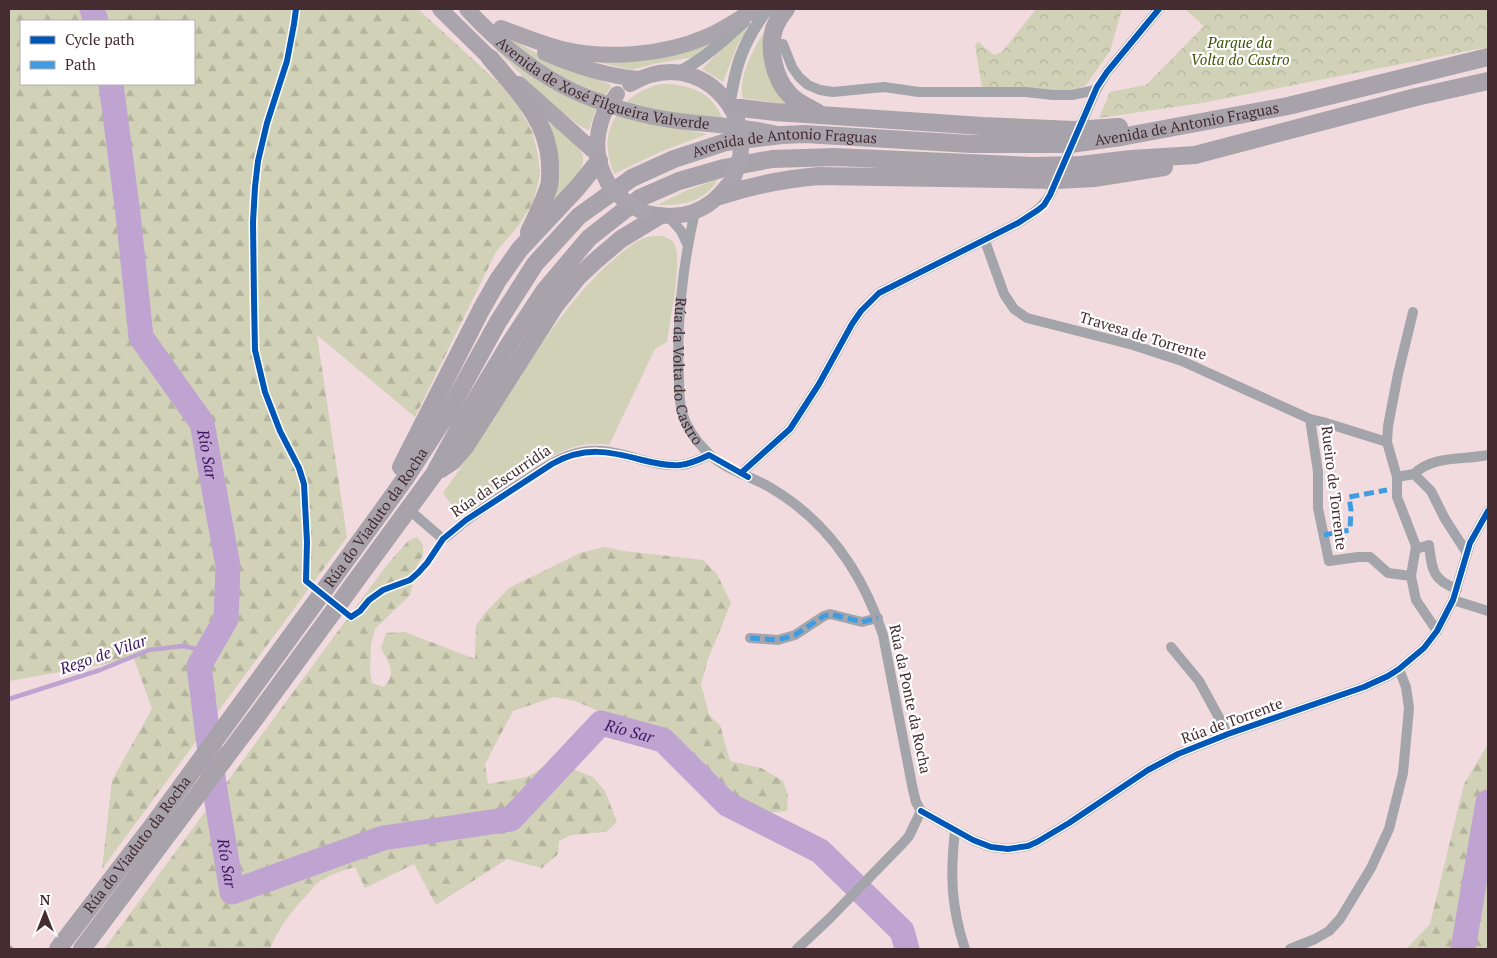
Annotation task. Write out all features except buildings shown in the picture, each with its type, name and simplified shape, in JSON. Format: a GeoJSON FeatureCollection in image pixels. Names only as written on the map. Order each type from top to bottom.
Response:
{"type":"FeatureCollection","features":[{"type":"Feature","properties":{"kind":"highway"},"geometry":{"type":"LineString","coordinates":[[786,9],[779,18],[773,34],[772,45],[776,72],[792,97],[823,115]]}},
{"type":"Feature","properties":{"kind":"highway","name":"Avenida de Antonio Fraguas"},"geometry":{"type":"LineString","coordinates":[[674,159],[726,142],[782,135],[836,135],[970,144],[1070,144],[1121,138],[1288,106],[1488,57]]}},
{"type":"Feature","properties":{"kind":"highway"},"geometry":{"type":"LineString","coordinates":[[380,515],[412,445],[481,310],[498,280],[520,249],[540,211],[549,185],[549,152],[545,134],[539,120],[490,58]]}},
{"type":"Feature","properties":{"kind":"highway","name":"Avenida de Antonio Fraguas"},"geometry":{"type":"LineString","coordinates":[[679,181],[724,168],[772,158],[835,157],[1032,166],[1081,165],[1131,159],[1195,155],[1416,97],[1488,81]]}},
{"type":"Feature","properties":{"kind":"highway"},"geometry":{"type":"LineString","coordinates":[[733,110],[1074,130],[1209,120]]}},
{"type":"Feature","properties":{"kind":"highway"},"geometry":{"type":"LineString","coordinates":[[720,196],[761,184],[819,176],[1048,180],[1094,178],[1169,166],[1195,155]]}},
{"type":"Feature","properties":{"kind":"highway"},"geometry":{"type":"LineString","coordinates":[[520,249],[577,188],[598,157]]}},
{"type":"Feature","properties":{"kind":"highway","name":"Rúa do Viaduto da Rocha"},"geometry":{"type":"LineString","coordinates":[[58,949],[152,825],[380,515],[450,409],[498,322],[535,264],[579,216],[632,178],[674,159]]}},
{"type":"Feature","properties":{"kind":"highway","name":"Rúa do Viaduto da Rocha"},"geometry":{"type":"LineString","coordinates":[[82,949],[256,717],[434,474],[474,402],[545,290],[589,238],[640,198],[679,181]]}},
{"type":"Feature","properties":{"kind":"highway"},"geometry":{"type":"LineString","coordinates":[[434,474],[453,461],[465,447],[555,306],[578,277],[621,239],[658,215]]}},
{"type":"Feature","properties":{"kind":"main road","name":"Avenida de Xosé Filgueira Valverde"},"geometry":{"type":"LineString","coordinates":[[440,9],[490,58],[598,157]]}},
{"type":"Feature","properties":{"kind":"main road","name":"Avenida de Xosé Filgueira Valverde"},"geometry":{"type":"LineString","coordinates":[[467,9],[483,26],[549,78],[590,97],[619,108],[669,120],[747,128],[782,135]]}},
{"type":"Feature","properties":{"kind":"main road"},"geometry":{"type":"LineString","coordinates":[[472,9],[524,42],[566,62],[608,74],[639,79]]}},
{"type":"Feature","properties":{"kind":"main road"},"geometry":{"type":"LineString","coordinates":[[501,28],[561,49],[603,55],[630,54],[662,50],[694,42],[707,37],[757,9]]}},
{"type":"Feature","properties":{"kind":"main road"},"geometry":{"type":"LineString","coordinates":[[679,72],[702,80],[721,94],[733,110],[742,139],[740,160],[733,179],[712,203],[682,216],[658,215],[624,201],[608,184],[602,173],[598,157],[598,133],[604,113],[617,94],[628,85],[658,73],[679,72]]}},
{"type":"Feature","properties":{"kind":"street"},"geometry":{"type":"LineString","coordinates":[[679,72],[711,52],[757,9]]}},
{"type":"Feature","properties":{"kind":"street"},"geometry":{"type":"LineString","coordinates":[[733,110],[732,93],[736,70],[757,25],[768,9]]}},
{"type":"Feature","properties":{"kind":"street"},"geometry":{"type":"LineString","coordinates":[[741,473],[792,427],[819,384],[852,324],[861,311],[879,293],[1018,223],[1044,204],[1050,195],[1096,90],[1107,72],[1158,9]]}},
{"type":"Feature","properties":{"kind":"street"},"geometry":{"type":"LineString","coordinates":[[783,44],[792,67],[799,78],[808,85],[820,90],[833,92],[884,87],[919,92],[998,92],[1072,95],[1096,90]]}},
{"type":"Feature","properties":{"kind":"street","name":"Rúa da Volta do Castro"},"geometry":{"type":"LineString","coordinates":[[695,212],[688,247],[678,344],[682,411],[692,433],[710,454],[741,473]]}},
{"type":"Feature","properties":{"kind":"street"},"geometry":{"type":"LineString","coordinates":[[658,215],[681,231],[688,247]]}},
{"type":"Feature","properties":{"kind":"street","name":"Travesa de Torrente"},"geometry":{"type":"LineString","coordinates":[[985,240],[1004,294],[1014,309],[1026,318],[1134,345],[1182,361],[1310,419],[1387,442]]}},
{"type":"Feature","properties":{"kind":"street"},"geometry":{"type":"LineString","coordinates":[[1413,312],[1398,374],[1388,426],[1387,442],[1396,477],[1397,497],[1416,546],[1410,576],[1416,600],[1437,631]]}},
{"type":"Feature","properties":{"kind":"street","name":"Rueiro de Torrente"},"geometry":{"type":"LineString","coordinates":[[1310,419],[1318,472],[1318,508],[1328,561],[1370,557],[1388,573],[1410,576]]}},
{"type":"Feature","properties":{"kind":"street","name":"Rúa da Escurridía"},"geometry":{"type":"LineString","coordinates":[[408,509],[443,539],[466,520],[503,495],[562,458],[570,455],[600,451],[663,464],[678,465],[686,464],[710,454]]}},
{"type":"Feature","properties":{"kind":"street"},"geometry":{"type":"LineString","coordinates":[[1396,477],[1414,474],[1420,468],[1436,461],[1488,455]]}},
{"type":"Feature","properties":{"kind":"street","name":"Rúa da Ponte da Rocha"},"geometry":{"type":"LineString","coordinates":[[741,473],[769,486],[804,511],[826,531],[856,573],[878,618],[883,635],[913,790],[916,802],[921,810]]}},
{"type":"Feature","properties":{"kind":"street"},"geometry":{"type":"LineString","coordinates":[[1414,474],[1431,491],[1445,519],[1467,553]]}},
{"type":"Feature","properties":{"kind":"street","name":"Rúa de Torrente"},"geometry":{"type":"LineString","coordinates":[[921,810],[955,831],[991,847],[1008,849],[1028,846],[1068,823],[1162,762],[1228,734],[1364,687],[1388,676],[1424,648],[1437,631],[1453,600],[1475,533],[1488,511]]}},
{"type":"Feature","properties":{"kind":"street"},"geometry":{"type":"LineString","coordinates":[[1416,548],[1429,545],[1431,563],[1436,576],[1444,585],[1457,589]]}},
{"type":"Feature","properties":{"kind":"street"},"geometry":{"type":"LineString","coordinates":[[1453,600],[1488,611]]}},
{"type":"Feature","properties":{"kind":"street"},"geometry":{"type":"LineString","coordinates":[[750,638],[778,640],[795,636],[830,614],[862,622],[878,618]]}},
{"type":"Feature","properties":{"kind":"street","name":"Rúa de Torrente"},"geometry":{"type":"LineString","coordinates":[[1171,647],[1200,681],[1228,734]]}},
{"type":"Feature","properties":{"kind":"street"},"geometry":{"type":"LineString","coordinates":[[1290,949],[1329,931],[1340,919],[1371,868],[1389,829],[1403,773],[1409,708],[1406,687],[1398,670]]}},
{"type":"Feature","properties":{"kind":"street"},"geometry":{"type":"LineString","coordinates":[[797,949],[885,863],[909,836],[921,810]]}},
{"type":"Feature","properties":{"kind":"street"},"geometry":{"type":"LineString","coordinates":[[955,831],[952,867],[953,899],[966,949]]}},
{"type":"Feature","properties":{"kind":"green space"},"geometry":{"type":"Polygon","coordinates":[[[9,9],[418,9],[501,85],[518,106],[532,131],[538,155],[540,175],[533,203],[519,225],[496,252],[415,417],[317,335],[347,537],[102,869],[112,780],[152,709],[134,659],[9,681],[9,9]]]}},
{"type":"Feature","properties":{"kind":"green space"},"geometry":{"type":"Polygon","coordinates":[[[1036,9],[1122,9],[1110,51],[1086,85],[1078,89],[1040,91],[982,88],[975,46],[978,42],[994,55],[1002,52],[1036,9]]]}},
{"type":"Feature","properties":{"kind":"green space"},"geometry":{"type":"Polygon","coordinates":[[[1185,9],[1222,9],[1205,27],[1185,9]]]}},
{"type":"Feature","properties":{"kind":"green space","name":"Parque da Volta do Castro"},"geometry":{"type":"Polygon","coordinates":[[[1221,9],[1488,9],[1488,47],[1202,103],[1099,118],[1110,92],[1146,85],[1221,9]]]}},
{"type":"Feature","properties":{"kind":"green space"},"geometry":{"type":"Polygon","coordinates":[[[745,29],[746,31],[737,46],[723,82],[702,69],[731,40],[745,29]]]}},
{"type":"Feature","properties":{"kind":"green space"},"geometry":{"type":"Polygon","coordinates":[[[497,30],[541,56],[609,84],[611,87],[604,96],[557,74],[540,64],[497,30]]]}},
{"type":"Feature","properties":{"kind":"green space"},"geometry":{"type":"Polygon","coordinates":[[[726,30],[693,57],[631,70],[580,58],[726,30]]]}},
{"type":"Feature","properties":{"kind":"green space"},"geometry":{"type":"Polygon","coordinates":[[[765,30],[791,105],[743,98],[742,82],[748,63],[756,44],[765,30]]]}},
{"type":"Feature","properties":{"kind":"green space"},"geometry":{"type":"Polygon","coordinates":[[[493,47],[522,67],[597,106],[589,130],[569,118],[556,107],[493,47]]]}},
{"type":"Feature","properties":{"kind":"green space"},"geometry":{"type":"Polygon","coordinates":[[[660,84],[670,84],[698,91],[713,102],[723,120],[675,115],[625,103],[641,91],[660,84]]]}},
{"type":"Feature","properties":{"kind":"green space"},"geometry":{"type":"Polygon","coordinates":[[[616,116],[707,134],[660,152],[614,174],[609,159],[608,137],[616,116]]]}},
{"type":"Feature","properties":{"kind":"green space"},"geometry":{"type":"Polygon","coordinates":[[[549,124],[554,125],[573,142],[582,153],[583,159],[582,166],[573,180],[552,202],[560,176],[557,153],[549,124]]]}},
{"type":"Feature","properties":{"kind":"green space"},"geometry":{"type":"Polygon","coordinates":[[[718,179],[713,187],[700,198],[675,205],[657,205],[685,191],[718,179]]]}},
{"type":"Feature","properties":{"kind":"green space"},"geometry":{"type":"Polygon","coordinates":[[[663,236],[673,242],[677,253],[673,307],[667,342],[655,349],[609,445],[585,445],[573,447],[562,452],[541,463],[472,507],[461,517],[443,493],[548,334],[581,292],[622,252],[644,238],[663,236]]]}},
{"type":"Feature","properties":{"kind":"green space"},"geometry":{"type":"Polygon","coordinates":[[[417,537],[423,545],[423,555],[417,566],[410,595],[375,629],[371,644],[370,671],[372,683],[384,687],[388,682],[391,672],[389,663],[381,648],[386,633],[405,632],[475,659],[476,626],[484,614],[509,588],[580,553],[604,547],[703,560],[717,574],[731,603],[708,659],[701,684],[709,715],[720,725],[730,761],[761,768],[783,781],[788,796],[787,811],[753,814],[728,798],[692,759],[667,740],[575,701],[554,697],[513,711],[485,764],[488,784],[527,777],[553,762],[593,777],[605,791],[617,822],[606,832],[571,835],[559,841],[558,854],[542,868],[507,859],[436,905],[414,864],[365,888],[355,867],[334,874],[316,884],[286,920],[270,949],[104,949],[386,566],[408,541],[417,537]]]}},
{"type":"Feature","properties":{"kind":"green space"},"geometry":{"type":"Polygon","coordinates":[[[1488,744],[1488,949],[1406,949],[1430,924],[1464,784],[1488,744]]]}},
{"type":"Feature","properties":{"kind":"waterway","name":"Río Sar"},"geometry":{"type":"LineString","coordinates":[[92,9],[96,20]]}},
{"type":"Feature","properties":{"kind":"waterway","name":"Río Sar"},"geometry":{"type":"LineString","coordinates":[[111,85],[128,214],[141,337],[202,423],[228,566],[226,619],[199,666],[214,784],[232,892],[383,838],[511,819],[601,723],[663,740],[727,804],[820,851],[902,931],[907,949]]}},
{"type":"Feature","properties":{"kind":"waterway","name":"Rego de Vilar"},"geometry":{"type":"LineString","coordinates":[[9,699],[100,670],[149,650],[183,646],[207,651]]}},
{"type":"Feature","properties":{"kind":"waterway","name":"Río Sar"},"geometry":{"type":"LineString","coordinates":[[1463,949],[1488,802]]}},
{"type":"Feature","properties":{"kind":"marked path"},"geometry":{"type":"LineString","coordinates":[[1324,535],[1350,530],[1351,510],[1349,497],[1387,490]]}},
{"type":"Feature","properties":{"kind":"marked path"},"geometry":{"type":"LineString","coordinates":[[750,638],[778,640],[795,635],[830,614],[862,622],[878,618]]}},
{"type":"Feature","properties":{"kind":"cycle path"},"geometry":{"type":"LineString","coordinates":[[296,9],[287,61],[267,123],[258,161],[253,222],[254,300],[255,350],[265,392],[280,431],[299,468],[304,484],[307,542],[306,581],[351,617],[383,590],[410,580],[427,563],[443,539],[466,520],[552,464],[564,458],[586,452],[619,454],[666,465],[684,464],[709,455],[748,477]]}},
{"type":"Feature","properties":{"kind":"cycle path"},"geometry":{"type":"LineString","coordinates":[[741,473],[790,429],[819,384],[852,324],[861,311],[879,293],[1018,223],[1044,205],[1097,87],[1107,72],[1159,9]]}},
{"type":"Feature","properties":{"kind":"cycle path"},"geometry":{"type":"LineString","coordinates":[[921,811],[973,840],[991,847],[1008,849],[1028,846],[1069,823],[1148,770],[1178,754],[1228,734],[1364,687],[1388,676],[1424,648],[1437,631],[1453,600],[1470,543],[1488,511]]}}]}
